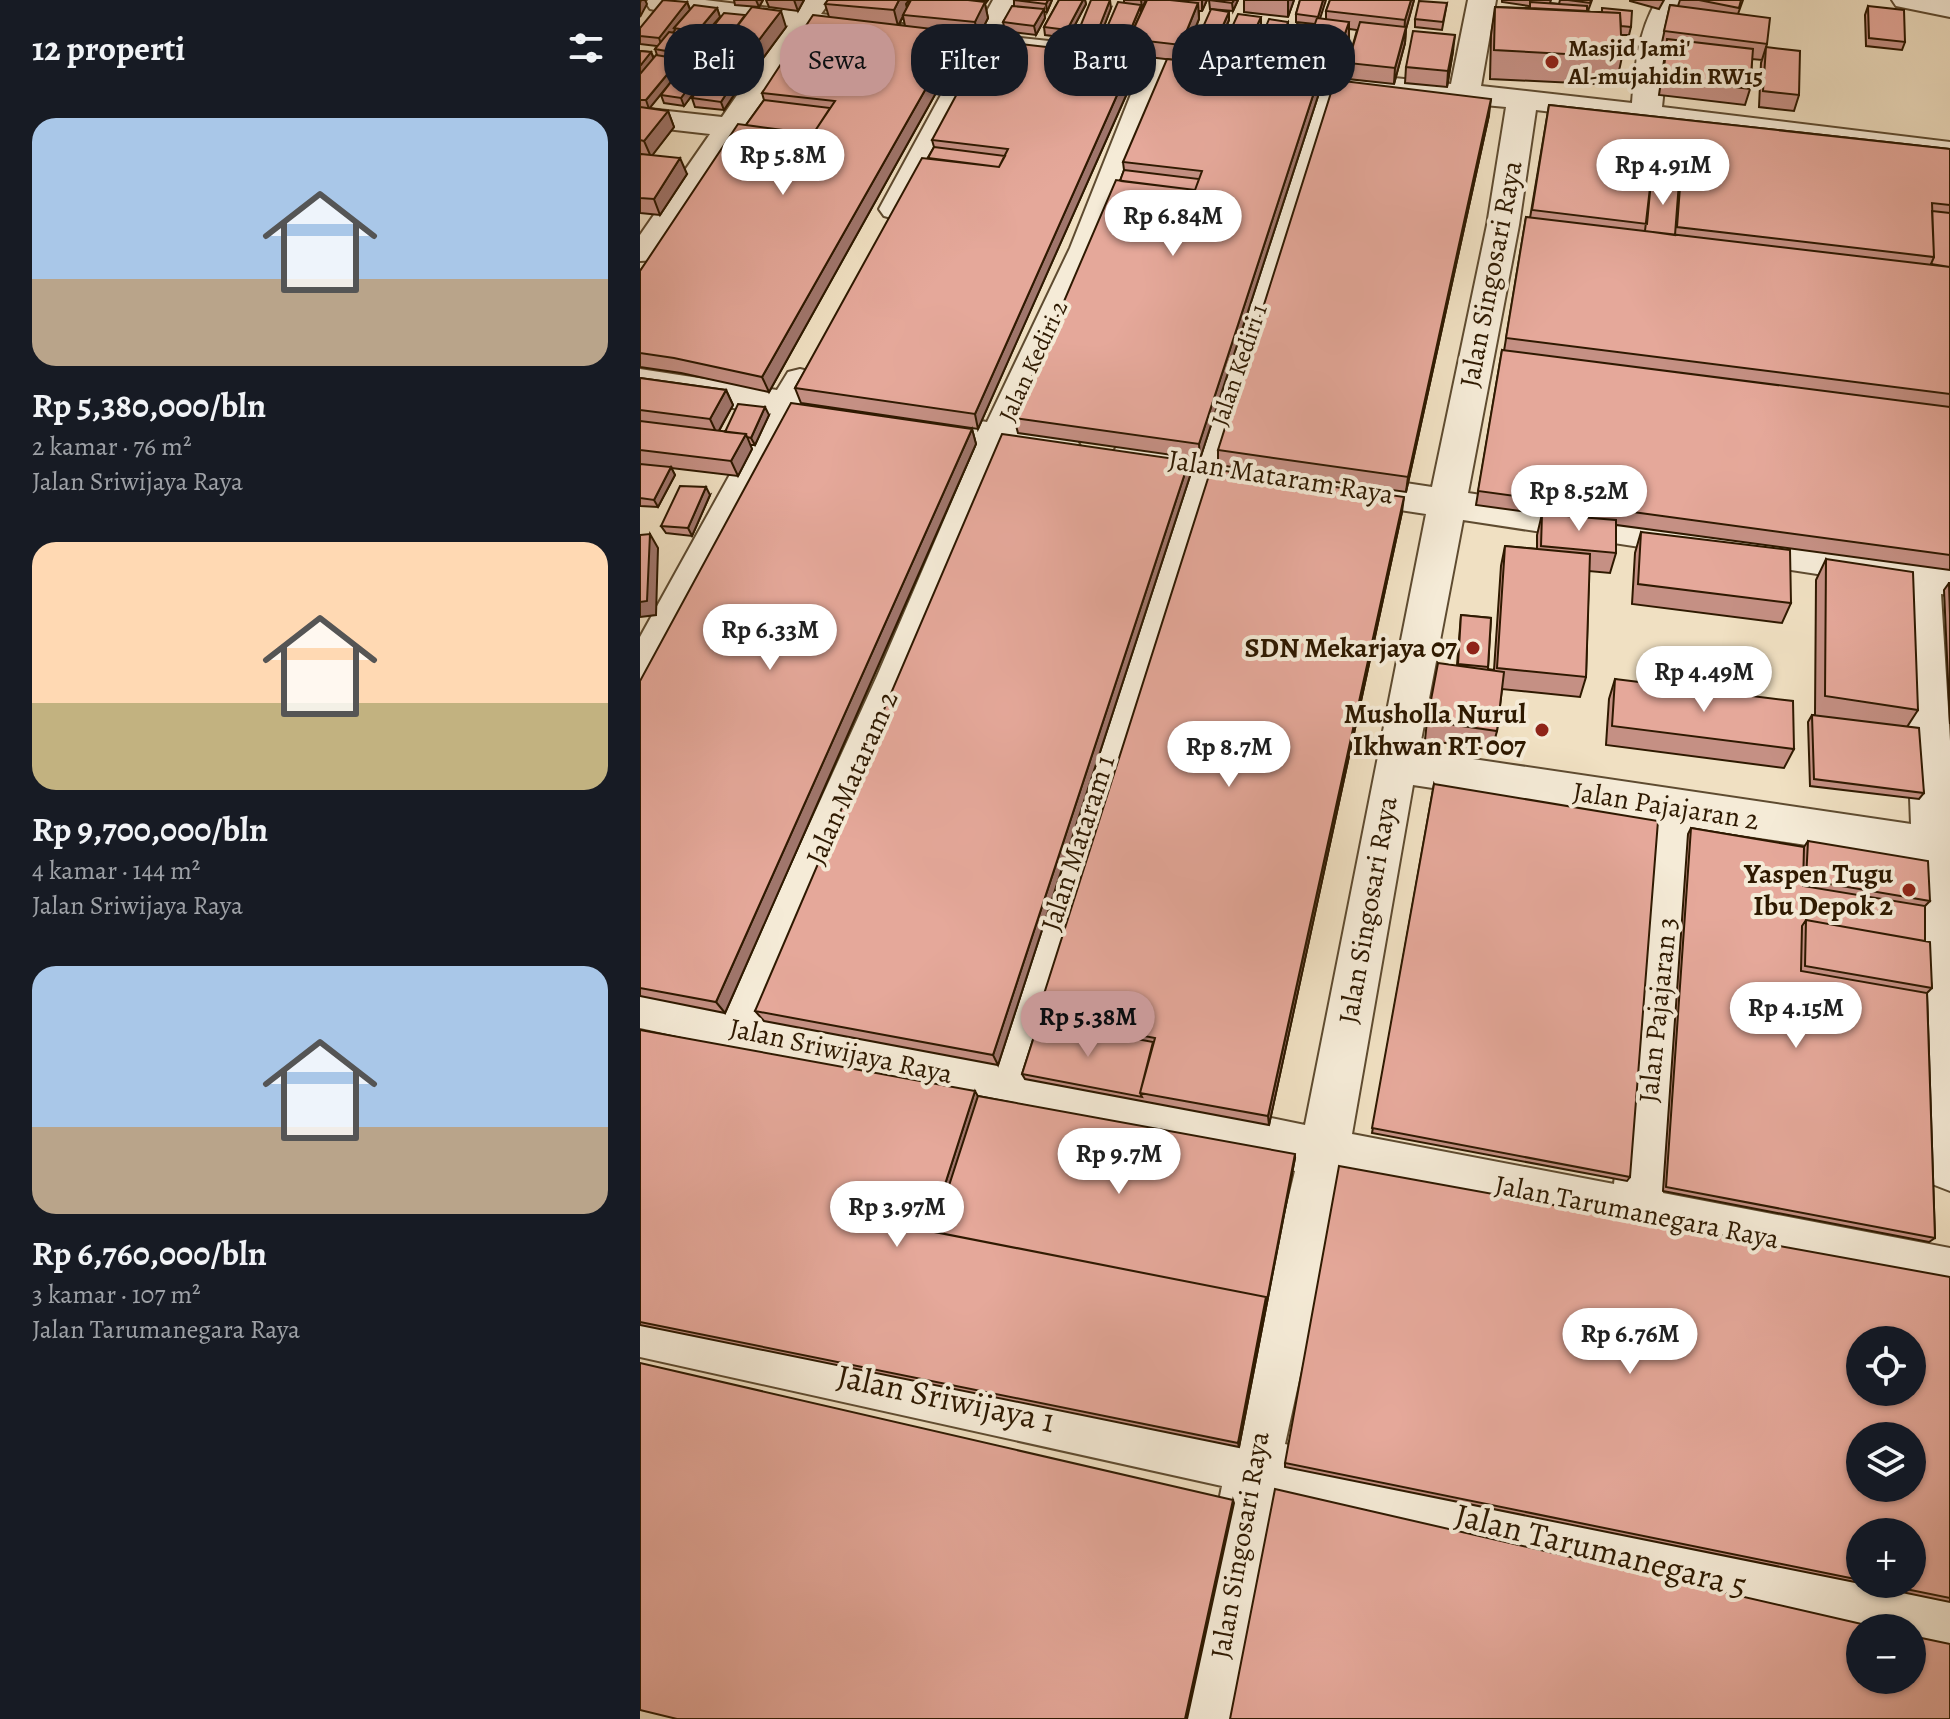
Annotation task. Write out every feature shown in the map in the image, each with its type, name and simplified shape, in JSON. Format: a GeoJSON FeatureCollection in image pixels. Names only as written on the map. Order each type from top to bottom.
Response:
{"type":"FeatureCollection","features":[{"type":"Feature","properties":{"kind":"street"},"geometry":{"type":"LineString","coordinates":[[994,24],[1007,0]]}},
{"type":"Feature","properties":{"kind":"street"},"geometry":{"type":"LineString","coordinates":[[1464,95],[1482,0]]}},
{"type":"Feature","properties":{"kind":"street"},"geometry":{"type":"LineString","coordinates":[[1646,114],[1652,55],[1663,11],[1671,0]]}},
{"type":"Feature","properties":{"kind":"street"},"geometry":{"type":"LineString","coordinates":[[1906,0],[1950,8]]}},
{"type":"Feature","properties":{"kind":"street"},"geometry":{"type":"LineString","coordinates":[[656,8],[810,11],[911,30]]}},
{"type":"Feature","properties":{"kind":"street"},"geometry":{"type":"LineString","coordinates":[[645,252],[810,11]]}},
{"type":"Feature","properties":{"kind":"street"},"geometry":{"type":"LineString","coordinates":[[1028,48],[1172,64]]}},
{"type":"Feature","properties":{"kind":"street","name":"Jalan Kediri 2"},"geometry":{"type":"LineString","coordinates":[[998,437],[1086,248],[1159,62]]}},
{"type":"Feature","properties":{"kind":"street"},"geometry":{"type":"LineString","coordinates":[[1355,84],[1522,99],[1950,151]]}},
{"type":"Feature","properties":{"kind":"street"},"geometry":{"type":"LineString","coordinates":[[877,241],[955,96]]}},
{"type":"Feature","properties":{"kind":"street","name":"Jalan Kediri 1"},"geometry":{"type":"LineString","coordinates":[[1205,465],[1326,96]]}},
{"type":"Feature","properties":{"kind":"street","name":"Jalan Singosari Raya"},"geometry":{"type":"LineString","coordinates":[[1206,1719],[1253,1466],[1324,1152],[1447,502],[1493,354],[1521,227],[1522,99]]}},
{"type":"Feature","properties":{"kind":"street"},"geometry":{"type":"LineString","coordinates":[[640,117],[731,127]]}},
{"type":"Feature","properties":{"kind":"street"},"geometry":{"type":"LineString","coordinates":[[640,674],[818,350]]}},
{"type":"Feature","properties":{"kind":"street","name":"Jalan Mataram Raya"},"geometry":{"type":"LineString","coordinates":[[640,381],[1936,578]]}},
{"type":"Feature","properties":{"kind":"street","name":"Jalan Mataram 2"},"geometry":{"type":"LineString","coordinates":[[740,1029],[897,676],[998,437]]}},
{"type":"Feature","properties":{"kind":"street","name":"Jalan Mataram 1"},"geometry":{"type":"LineString","coordinates":[[1001,1085],[1120,713],[1205,465]]}},
{"type":"Feature","properties":{"kind":"street"},"geometry":{"type":"LineString","coordinates":[[1936,578],[1936,846],[1950,1167]]}},
{"type":"Feature","properties":{"kind":"street","name":"Jalan Pajajaran 2"},"geometry":{"type":"LineString","coordinates":[[1395,765],[1936,846]]}},
{"type":"Feature","properties":{"kind":"street","name":"Jalan Pajajaran 3"},"geometry":{"type":"LineString","coordinates":[[1636,1211],[1679,809]]}},
{"type":"Feature","properties":{"kind":"street","name":"Jalan Sriwijaya Raya"},"geometry":{"type":"LineString","coordinates":[[640,1007],[1324,1152]]}},
{"type":"Feature","properties":{"kind":"street","name":"Jalan Tarumanegara Raya"},"geometry":{"type":"LineString","coordinates":[[1324,1152],[1950,1274]]}},
{"type":"Feature","properties":{"kind":"street","name":"Jalan Sriwijaya 1"},"geometry":{"type":"LineString","coordinates":[[640,1331],[1253,1466]]}},
{"type":"Feature","properties":{"kind":"street","name":"Jalan Tarumanegara 5"},"geometry":{"type":"LineString","coordinates":[[1253,1466],[1754,1588],[1950,1630]]}},
{"type":"Feature","properties":{"kind":"building"},"geometry":{"type":"Polygon","coordinates":[[[663,0],[687,2],[670,24],[664,24],[664,32],[659,38],[640,36],[640,28],[663,0]]]}},
{"type":"Feature","properties":{"kind":"building"},"geometry":{"type":"Polygon","coordinates":[[[828,0],[899,0],[894,10],[825,4],[828,0]]]}},
{"type":"Feature","properties":{"kind":"building"},"geometry":{"type":"Polygon","coordinates":[[[911,0],[985,2],[975,22],[903,15],[911,0]]]}},
{"type":"Feature","properties":{"kind":"building"},"geometry":{"type":"Polygon","coordinates":[[[1013,0],[1048,0],[1046,4],[1013,0]]]}},
{"type":"Feature","properties":{"kind":"building"},"geometry":{"type":"Polygon","coordinates":[[[1059,0],[1083,0],[1070,24],[1046,24],[1059,0]]]}},
{"type":"Feature","properties":{"kind":"building"},"geometry":{"type":"Polygon","coordinates":[[[1091,0],[1110,0],[1101,24],[1081,24],[1091,0]]]}},
{"type":"Feature","properties":{"kind":"building"},"geometry":{"type":"Polygon","coordinates":[[[1147,0],[1198,3],[1190,24],[1172,24],[1172,44],[1156,42],[1156,24],[1136,24],[1147,0]]]}},
{"type":"Feature","properties":{"kind":"building"},"geometry":{"type":"Polygon","coordinates":[[[1300,0],[1323,0],[1318,17],[1296,14],[1300,0]]]}},
{"type":"Feature","properties":{"kind":"building"},"geometry":{"type":"Polygon","coordinates":[[[1330,0],[1411,0],[1405,20],[1326,11],[1330,0]]]}},
{"type":"Feature","properties":{"kind":"building"},"geometry":{"type":"Polygon","coordinates":[[[1699,0],[1741,0],[1739,8],[1699,0]]]}},
{"type":"Feature","properties":{"kind":"building"},"geometry":{"type":"Polygon","coordinates":[[[1419,1],[1447,3],[1443,22],[1415,19],[1419,1]]]}},
{"type":"Feature","properties":{"kind":"building"},"geometry":{"type":"Polygon","coordinates":[[[1118,2],[1141,5],[1133,24],[1108,24],[1118,2]]]}},
{"type":"Feature","properties":{"kind":"building"},"geometry":{"type":"Polygon","coordinates":[[[1530,2],[1587,6],[1587,11],[1530,8],[1530,2]]]}},
{"type":"Feature","properties":{"kind":"building"},"geometry":{"type":"Polygon","coordinates":[[[694,5],[717,8],[704,24],[677,24],[694,5]]]}},
{"type":"Feature","properties":{"kind":"building"},"geometry":{"type":"Polygon","coordinates":[[[1670,5],[1770,18],[1767,44],[1664,31],[1670,5]]]}},
{"type":"Feature","properties":{"kind":"building"},"geometry":{"type":"Polygon","coordinates":[[[1012,6],[1044,9],[1034,26],[1003,22],[1012,6]]]}},
{"type":"Feature","properties":{"kind":"building"},"geometry":{"type":"Polygon","coordinates":[[[1868,6],[1904,10],[1905,42],[1869,38],[1868,6]]]}},
{"type":"Feature","properties":{"kind":"building"},"geometry":{"type":"Polygon","coordinates":[[[752,7],[781,11],[764,33],[764,24],[739,24],[752,7]]]}},
{"type":"Feature","properties":{"kind":"building"},"geometry":{"type":"Polygon","coordinates":[[[1495,7],[1620,13],[1622,57],[1494,50],[1495,7]]]}},
{"type":"Feature","properties":{"kind":"building"},"geometry":{"type":"Polygon","coordinates":[[[1602,8],[1632,11],[1631,27],[1621,26],[1620,13],[1602,12],[1602,8]]]}},
{"type":"Feature","properties":{"kind":"building"},"geometry":{"type":"Polygon","coordinates":[[[1211,9],[1229,12],[1224,24],[1204,24],[1211,9]]]}},
{"type":"Feature","properties":{"kind":"building"},"geometry":{"type":"Polygon","coordinates":[[[724,13],[745,15],[738,24],[715,24],[724,13]]]}},
{"type":"Feature","properties":{"kind":"building"},"geometry":{"type":"Polygon","coordinates":[[[1238,14],[1261,17],[1258,24],[1233,24],[1238,14]]]}},
{"type":"Feature","properties":{"kind":"building"},"geometry":{"type":"Polygon","coordinates":[[[813,15],[890,24],[807,24],[813,15]]]}},
{"type":"Feature","properties":{"kind":"building"},"geometry":{"type":"Polygon","coordinates":[[[1317,18],[1349,22],[1348,24],[1315,24],[1317,18]]]}},
{"type":"Feature","properties":{"kind":"building"},"geometry":{"type":"Polygon","coordinates":[[[1269,19],[1288,22],[1287,24],[1267,24],[1269,19]]]}},
{"type":"Feature","properties":{"kind":"building"},"geometry":{"type":"Polygon","coordinates":[[[1360,22],[1406,27],[1395,68],[1355,64],[1355,39],[1360,22]]]}},
{"type":"Feature","properties":{"kind":"building"},"geometry":{"type":"Polygon","coordinates":[[[895,25],[911,26],[911,96],[922,96],[762,377],[640,353],[640,271],[738,124],[813,134],[835,101],[789,96],[895,96],[895,25]]]}},
{"type":"Feature","properties":{"kind":"building"},"geometry":{"type":"Polygon","coordinates":[[[1413,31],[1455,35],[1448,71],[1406,67],[1413,31]]]}},
{"type":"Feature","properties":{"kind":"building"},"geometry":{"type":"Polygon","coordinates":[[[664,38],[664,51],[655,49],[664,38]]]}},
{"type":"Feature","properties":{"kind":"building"},"geometry":{"type":"Polygon","coordinates":[[[1667,39],[1753,49],[1750,89],[1663,79],[1667,39]]]}},
{"type":"Feature","properties":{"kind":"building"},"geometry":{"type":"Polygon","coordinates":[[[1028,45],[1044,47],[1044,96],[1117,96],[975,414],[795,388],[922,158],[999,167],[1008,149],[932,140],[956,96],[1028,96],[1028,45]]]}},
{"type":"Feature","properties":{"kind":"building"},"geometry":{"type":"Polygon","coordinates":[[[1766,47],[1800,51],[1799,95],[1763,91],[1766,47]]]}},
{"type":"Feature","properties":{"kind":"building"},"geometry":{"type":"Polygon","coordinates":[[[640,51],[651,52],[640,66],[640,51]]]}},
{"type":"Feature","properties":{"kind":"building"},"geometry":{"type":"Polygon","coordinates":[[[656,55],[664,56],[664,78],[646,100],[640,100],[640,74],[656,55]]]}},
{"type":"Feature","properties":{"kind":"building"},"geometry":{"type":"Polygon","coordinates":[[[1167,59],[1172,60],[1172,96],[1313,96],[1199,444],[1014,418],[1116,180],[1195,190],[1202,171],[1123,162],[1151,96],[1156,96],[1156,85],[1167,59]]]}},
{"type":"Feature","properties":{"kind":"building"},"geometry":{"type":"Polygon","coordinates":[[[780,65],[780,95],[764,93],[780,65]]]}},
{"type":"Feature","properties":{"kind":"building"},"geometry":{"type":"Polygon","coordinates":[[[1355,82],[1491,99],[1408,477],[1218,450],[1330,96],[1355,96],[1355,82]]]}},
{"type":"Feature","properties":{"kind":"building"},"geometry":{"type":"Polygon","coordinates":[[[693,96],[725,96],[721,102],[693,96]]]}},
{"type":"Feature","properties":{"kind":"building"},"geometry":{"type":"Polygon","coordinates":[[[764,100],[830,108],[813,134],[746,125],[764,100]]]}},
{"type":"Feature","properties":{"kind":"building"},"geometry":{"type":"Polygon","coordinates":[[[1549,105],[1950,149],[1950,205],[1932,203],[1934,257],[1677,227],[1681,174],[1652,171],[1647,224],[1532,210],[1549,105]]]}},
{"type":"Feature","properties":{"kind":"building"},"geometry":{"type":"Polygon","coordinates":[[[640,107],[668,111],[644,141],[640,140],[640,107]]]}},
{"type":"Feature","properties":{"kind":"building"},"geometry":{"type":"Polygon","coordinates":[[[934,147],[1005,156],[999,167],[928,158],[934,147]]]}},
{"type":"Feature","properties":{"kind":"building"},"geometry":{"type":"Polygon","coordinates":[[[641,154],[680,158],[654,199],[640,198],[641,154]]]}},
{"type":"Feature","properties":{"kind":"building"},"geometry":{"type":"Polygon","coordinates":[[[1124,170],[1199,179],[1195,190],[1120,181],[1124,170]]]}},
{"type":"Feature","properties":{"kind":"building"},"geometry":{"type":"Polygon","coordinates":[[[1651,179],[1679,182],[1675,235],[1645,231],[1651,179]]]}},
{"type":"Feature","properties":{"kind":"building"},"geometry":{"type":"Polygon","coordinates":[[[1932,211],[1950,213],[1950,267],[1931,264],[1934,257],[1932,211]]]}},
{"type":"Feature","properties":{"kind":"building"},"geometry":{"type":"Polygon","coordinates":[[[1526,217],[1950,267],[1950,394],[1506,338],[1526,217]]]}},
{"type":"Feature","properties":{"kind":"building"},"geometry":{"type":"Polygon","coordinates":[[[1502,350],[1950,407],[1950,555],[1478,491],[1502,350]]]}},
{"type":"Feature","properties":{"kind":"building"},"geometry":{"type":"Polygon","coordinates":[[[640,378],[726,390],[710,419],[640,410],[640,378]]]}},
{"type":"Feature","properties":{"kind":"building"},"geometry":{"type":"Polygon","coordinates":[[[791,403],[972,429],[716,1002],[640,988],[640,681],[791,403]]]}},
{"type":"Feature","properties":{"kind":"building"},"geometry":{"type":"Polygon","coordinates":[[[738,404],[765,407],[751,438],[746,434],[725,432],[738,404]]]}},
{"type":"Feature","properties":{"kind":"building"},"geometry":{"type":"Polygon","coordinates":[[[640,421],[746,434],[731,461],[640,450],[640,421]]]}},
{"type":"Feature","properties":{"kind":"building"},"geometry":{"type":"Polygon","coordinates":[[[1002,434],[1189,461],[993,1055],[755,1011],[1002,434]]]}},
{"type":"Feature","properties":{"kind":"building"},"geometry":{"type":"Polygon","coordinates":[[[640,464],[671,467],[654,500],[640,498],[640,464]]]}},
{"type":"Feature","properties":{"kind":"building"},"geometry":{"type":"Polygon","coordinates":[[[1211,469],[1404,497],[1268,1116],[1140,1093],[1155,1038],[1037,1016],[1211,469]]]}},
{"type":"Feature","properties":{"kind":"building"},"geometry":{"type":"Polygon","coordinates":[[[680,486],[706,487],[688,528],[661,526],[680,486]]]}},
{"type":"Feature","properties":{"kind":"building"},"geometry":{"type":"Polygon","coordinates":[[[1542,514],[1616,520],[1616,553],[1541,546],[1542,514]]]}},
{"type":"Feature","properties":{"kind":"building"},"geometry":{"type":"Polygon","coordinates":[[[1641,532],[1790,550],[1791,603],[1638,584],[1641,532]]]}},
{"type":"Feature","properties":{"kind":"building"},"geometry":{"type":"Polygon","coordinates":[[[650,534],[647,601],[640,602],[640,535],[650,534]]]}},
{"type":"Feature","properties":{"kind":"building"},"geometry":{"type":"Polygon","coordinates":[[[1505,546],[1590,554],[1586,677],[1497,668],[1505,546]]]}},
{"type":"Feature","properties":{"kind":"building"},"geometry":{"type":"Polygon","coordinates":[[[1826,559],[1913,572],[1918,710],[1825,696],[1826,559]]]}},
{"type":"Feature","properties":{"kind":"building","name":"SDN Mekarjaya 07"},"geometry":{"type":"Polygon","coordinates":[[[1461,615],[1491,618],[1488,667],[1458,664],[1461,615]]]}},
{"type":"Feature","properties":{"kind":"building"},"geometry":{"type":"Polygon","coordinates":[[[1438,663],[1504,672],[1497,731],[1427,721],[1438,663]]]}},
{"type":"Feature","properties":{"kind":"building"},"geometry":{"type":"Polygon","coordinates":[[[1615,679],[1793,701],[1794,749],[1612,726],[1615,679]]]}},
{"type":"Feature","properties":{"kind":"building"},"geometry":{"type":"Polygon","coordinates":[[[1812,715],[1919,728],[1924,793],[1814,779],[1812,715]]]}},
{"type":"Feature","properties":{"kind":"building"},"geometry":{"type":"Polygon","coordinates":[[[1434,784],[1658,821],[1630,1177],[1372,1128],[1434,784]]]}},
{"type":"Feature","properties":{"kind":"building"},"geometry":{"type":"Polygon","coordinates":[[[1691,828],[1804,847],[1803,886],[1925,906],[1925,941],[1806,920],[1802,926],[1801,971],[1927,993],[1935,1238],[1666,1187],[1691,828]]]}},
{"type":"Feature","properties":{"kind":"building"},"geometry":{"type":"Polygon","coordinates":[[[1808,841],[1928,861],[1930,901],[1806,880],[1808,841]]]}},
{"type":"Feature","properties":{"kind":"building"},"geometry":{"type":"Polygon","coordinates":[[[1806,920],[1930,942],[1932,988],[1805,966],[1806,920]]]}},
{"type":"Feature","properties":{"kind":"building"},"geometry":{"type":"Polygon","coordinates":[[[1039,1021],[1153,1042],[1140,1093],[1142,1097],[1022,1074],[1039,1021]]]}},
{"type":"Feature","properties":{"kind":"building"},"geometry":{"type":"Polygon","coordinates":[[[640,1030],[975,1091],[930,1231],[1266,1297],[1238,1443],[640,1322],[640,1030]]]}},
{"type":"Feature","properties":{"kind":"building"},"geometry":{"type":"Polygon","coordinates":[[[978,1096],[1295,1154],[1267,1300],[1266,1297],[934,1232],[978,1096]]]}},
{"type":"Feature","properties":{"kind":"building"},"geometry":{"type":"Polygon","coordinates":[[[1339,1166],[1950,1277],[1950,1598],[1926,1593],[1926,1518],[1846,1518],[1846,1577],[1285,1463],[1339,1166]]]}},
{"type":"Feature","properties":{"kind":"building"},"geometry":{"type":"Polygon","coordinates":[[[640,1363],[1233,1500],[1185,1719],[677,1719],[640,1710],[640,1363]]]}},
{"type":"Feature","properties":{"kind":"building"},"geometry":{"type":"Polygon","coordinates":[[[1275,1489],[1846,1620],[1846,1694],[1926,1694],[1926,1639],[1950,1644],[1950,1719],[1230,1719],[1275,1489]]]}},
{"type":"Feature","properties":{"kind":"place","name":"Masjid Jami' Al-mujahidin RW15"},"geometry":{"type":"Point","coordinates":[1552,62]}},
{"type":"Feature","properties":{"kind":"place","name":"SDN Mekarjaya 07"},"geometry":{"type":"Point","coordinates":[1473,648]}},
{"type":"Feature","properties":{"kind":"place","name":"Musholla Nurul Ikhwan RT 007"},"geometry":{"type":"Point","coordinates":[1542,730]}},
{"type":"Feature","properties":{"kind":"place","name":"Yaspen Tugu Ibu Depok 2"},"geometry":{"type":"Point","coordinates":[1909,890]}}]}
